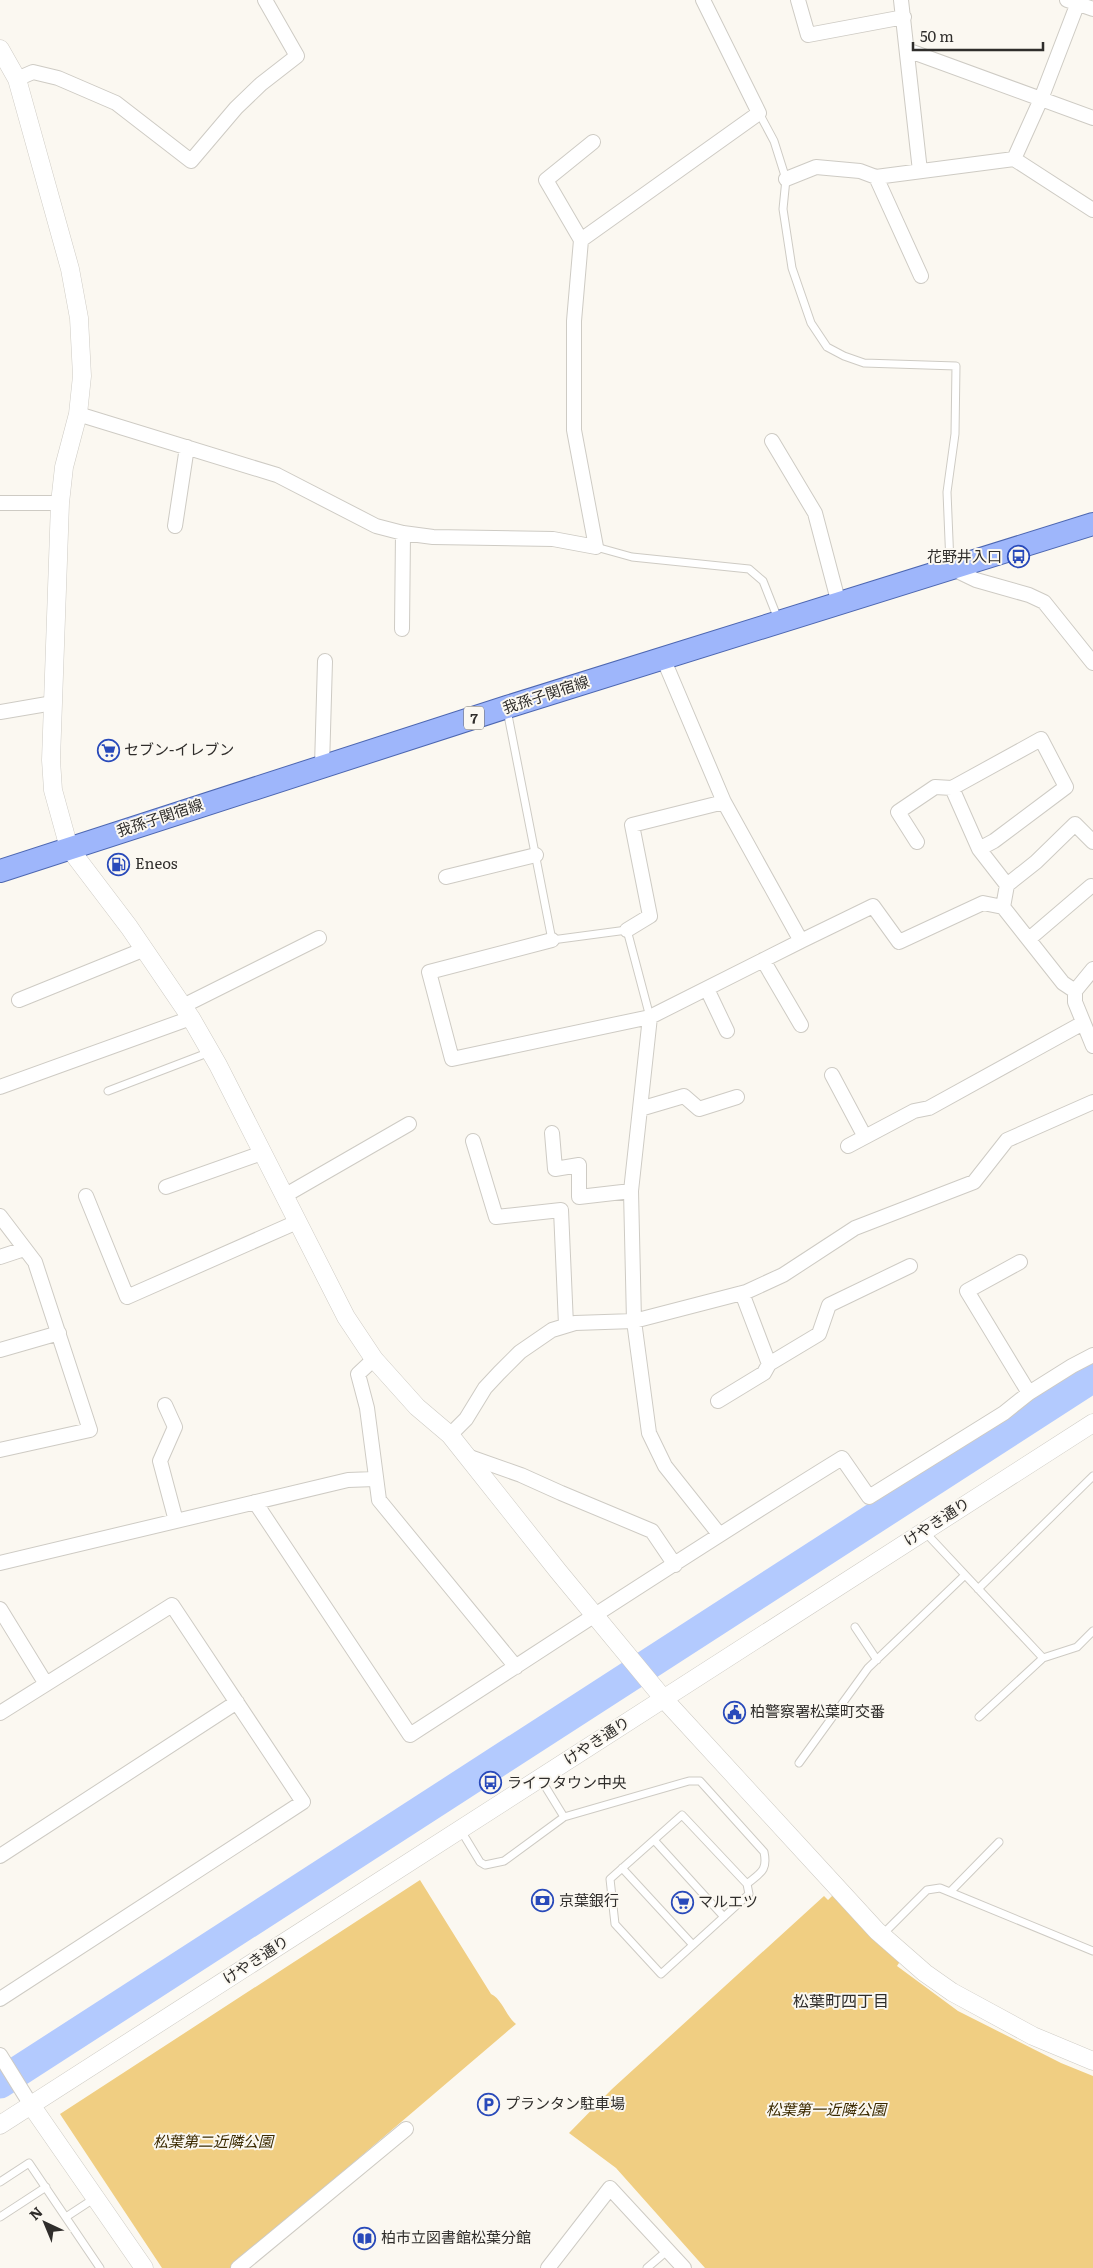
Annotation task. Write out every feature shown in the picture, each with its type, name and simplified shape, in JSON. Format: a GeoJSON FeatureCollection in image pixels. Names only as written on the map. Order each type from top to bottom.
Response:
{"type":"FeatureCollection","features":[{"type":"Feature","properties":{"kind":"main road","name":"我孫子関宿線"},"geometry":{"type":"LineString","coordinates":[[0,871],[507,707],[1093,524]]}},
{"type":"Feature","properties":{"kind":"street"},"geometry":{"type":"LineString","coordinates":[[18,79],[32,72],[58,78],[116,103],[191,161],[236,108],[261,84],[297,56],[265,0]]}},
{"type":"Feature","properties":{"kind":"street"},"geometry":{"type":"LineString","coordinates":[[581,240],[759,114],[703,0]]}},
{"type":"Feature","properties":{"kind":"street"},"geometry":{"type":"LineString","coordinates":[[798,0],[808,35],[904,17]]}},
{"type":"Feature","properties":{"kind":"street"},"geometry":{"type":"LineString","coordinates":[[901,0],[920,171]]}},
{"type":"Feature","properties":{"kind":"street"},"geometry":{"type":"LineString","coordinates":[[1014,159],[1041,99],[1074,1],[1093,9]]}},
{"type":"Feature","properties":{"kind":"street"},"geometry":{"type":"LineString","coordinates":[[0,49],[18,79],[75,288],[82,353],[82,376],[78,414],[64,467],[60,503],[53,703],[53,790],[69,848],[145,949],[211,1052],[346,1317],[374,1359],[417,1407],[450,1435],[470,1457],[558,1571],[663,1698],[849,1903],[925,1973],[952,1992],[1033,2036],[1093,2061]]}},
{"type":"Feature","properties":{"kind":"street"},"geometry":{"type":"LineString","coordinates":[[907,50],[1093,118]]}},
{"type":"Feature","properties":{"kind":"street"},"geometry":{"type":"LineString","coordinates":[[78,414],[277,475],[376,526],[403,533],[434,537],[553,539],[596,547],[574,430],[574,321],[581,240],[546,180],[594,142]]}},
{"type":"Feature","properties":{"kind":"street"},"geometry":{"type":"LineString","coordinates":[[786,179],[816,167],[860,171],[876,177],[1014,159],[1093,210]]}},
{"type":"Feature","properties":{"kind":"street"},"geometry":{"type":"LineString","coordinates":[[876,177],[921,276]]}},
{"type":"Feature","properties":{"kind":"street"},"geometry":{"type":"LineString","coordinates":[[772,441],[815,513],[839,604]]}},
{"type":"Feature","properties":{"kind":"street"},"geometry":{"type":"LineString","coordinates":[[175,526],[187,447]]}},
{"type":"Feature","properties":{"kind":"street"},"geometry":{"type":"LineString","coordinates":[[0,503],[60,503]]}},
{"type":"Feature","properties":{"kind":"street"},"geometry":{"type":"LineString","coordinates":[[402,629],[403,533]]}},
{"type":"Feature","properties":{"kind":"street"},"geometry":{"type":"LineString","coordinates":[[950,568],[976,580],[1028,595],[1044,602],[1093,663]]}},
{"type":"Feature","properties":{"kind":"street"},"geometry":{"type":"LineString","coordinates":[[663,658],[724,802],[800,941]]}},
{"type":"Feature","properties":{"kind":"street"},"geometry":{"type":"LineString","coordinates":[[322,766],[325,661]]}},
{"type":"Feature","properties":{"kind":"street"},"geometry":{"type":"LineString","coordinates":[[0,712],[53,703]]}},
{"type":"Feature","properties":{"kind":"street"},"geometry":{"type":"LineString","coordinates":[[917,842],[898,812],[935,787],[952,788],[1041,739],[1066,787],[994,841],[978,849]]}},
{"type":"Feature","properties":{"kind":"street"},"geometry":{"type":"LineString","coordinates":[[952,788],[978,849],[1007,885]]}},
{"type":"Feature","properties":{"kind":"street"},"geometry":{"type":"LineString","coordinates":[[627,930],[650,916],[632,825],[724,802]]}},
{"type":"Feature","properties":{"kind":"street"},"geometry":{"type":"LineString","coordinates":[[1003,907],[1007,885],[1036,862],[1074,824],[1093,842]]}},
{"type":"Feature","properties":{"kind":"street"},"geometry":{"type":"LineString","coordinates":[[446,877],[536,855]]}},
{"type":"Feature","properties":{"kind":"street"},"geometry":{"type":"LineString","coordinates":[[1029,939],[1091,886]]}},
{"type":"Feature","properties":{"kind":"street"},"geometry":{"type":"LineString","coordinates":[[552,940],[429,972],[452,1059],[650,1017],[873,906],[900,942],[983,903],[1003,907],[1063,983],[1075,991]]}},
{"type":"Feature","properties":{"kind":"street"},"geometry":{"type":"LineString","coordinates":[[0,1087],[187,1012],[319,938]]}},
{"type":"Feature","properties":{"kind":"street"},"geometry":{"type":"LineString","coordinates":[[19,1000],[145,949]]}},
{"type":"Feature","properties":{"kind":"street"},"geometry":{"type":"LineString","coordinates":[[763,960],[801,1025]]}},
{"type":"Feature","properties":{"kind":"street"},"geometry":{"type":"LineString","coordinates":[[1093,969],[1075,991],[1075,1002],[1093,1046]]}},
{"type":"Feature","properties":{"kind":"street"},"geometry":{"type":"LineString","coordinates":[[707,988],[727,1031]]}},
{"type":"Feature","properties":{"kind":"street"},"geometry":{"type":"LineString","coordinates":[[650,1017],[631,1191],[634,1321],[649,1434],[665,1466],[719,1534]]}},
{"type":"Feature","properties":{"kind":"street"},"geometry":{"type":"LineString","coordinates":[[848,1146],[914,1111],[929,1108],[1083,1023]]}},
{"type":"Feature","properties":{"kind":"street"},"geometry":{"type":"LineString","coordinates":[[832,1075],[865,1137]]}},
{"type":"Feature","properties":{"kind":"street"},"geometry":{"type":"LineString","coordinates":[[640,1109],[684,1096],[699,1109],[737,1097]]}},
{"type":"Feature","properties":{"kind":"street"},"geometry":{"type":"LineString","coordinates":[[450,1435],[466,1419],[485,1388],[520,1352],[552,1330],[575,1322],[634,1321],[742,1293],[784,1275],[855,1228],[974,1182],[1007,1140],[1093,1102]]}},
{"type":"Feature","properties":{"kind":"street"},"geometry":{"type":"LineString","coordinates":[[284,1196],[409,1124]]}},
{"type":"Feature","properties":{"kind":"street"},"geometry":{"type":"LineString","coordinates":[[552,1132],[555,1170],[579,1165],[579,1197],[631,1191]]}},
{"type":"Feature","properties":{"kind":"street"},"geometry":{"type":"LineString","coordinates":[[473,1141],[496,1217],[561,1210],[566,1325]]}},
{"type":"Feature","properties":{"kind":"street"},"geometry":{"type":"LineString","coordinates":[[166,1187],[262,1153]]}},
{"type":"Feature","properties":{"kind":"street"},"geometry":{"type":"LineString","coordinates":[[86,1196],[127,1297],[297,1222]]}},
{"type":"Feature","properties":{"kind":"street"},"geometry":{"type":"LineString","coordinates":[[0,1216],[35,1262],[90,1430],[0,1450]]}},
{"type":"Feature","properties":{"kind":"street"},"geometry":{"type":"LineString","coordinates":[[0,1256],[24,1249]]}},
{"type":"Feature","properties":{"kind":"street"},"geometry":{"type":"LineString","coordinates":[[1020,1262],[966,1291],[1030,1394]]}},
{"type":"Feature","properties":{"kind":"street"},"geometry":{"type":"LineString","coordinates":[[718,1401],[764,1373],[769,1364],[819,1334],[829,1305],[910,1266]]}},
{"type":"Feature","properties":{"kind":"street"},"geometry":{"type":"LineString","coordinates":[[742,1293],[769,1364]]}},
{"type":"Feature","properties":{"kind":"street"},"geometry":{"type":"LineString","coordinates":[[0,1350],[59,1333]]}},
{"type":"Feature","properties":{"kind":"street"},"geometry":{"type":"LineString","coordinates":[[255,1502],[410,1735],[675,1565],[719,1534],[842,1458],[869,1497],[1093,1355]]}},
{"type":"Feature","properties":{"kind":"street"},"geometry":{"type":"LineString","coordinates":[[374,1359],[358,1374],[367,1408],[379,1500],[516,1667]]}},
{"type":"Feature","properties":{"kind":"street"},"geometry":{"type":"LineString","coordinates":[[165,1405],[175,1427],[160,1461],[176,1521]]}},
{"type":"Feature","properties":{"kind":"street","name":"けやき通り"},"geometry":{"type":"LineString","coordinates":[[0,2125],[1093,1423]]}},
{"type":"Feature","properties":{"kind":"street"},"geometry":{"type":"LineString","coordinates":[[470,1457],[521,1475],[561,1494],[652,1530],[675,1565]]}},
{"type":"Feature","properties":{"kind":"street"},"geometry":{"type":"LineString","coordinates":[[0,1563],[348,1480],[376,1479]]}},
{"type":"Feature","properties":{"kind":"street"},"geometry":{"type":"LineString","coordinates":[[0,1714],[172,1605],[303,1802],[0,1999]]}},
{"type":"Feature","properties":{"kind":"street"},"geometry":{"type":"LineString","coordinates":[[0,1608],[46,1684]]}},
{"type":"Feature","properties":{"kind":"street"},"geometry":{"type":"LineString","coordinates":[[0,1856],[237,1702]]}},
{"type":"Feature","properties":{"kind":"street"},"geometry":{"type":"LineString","coordinates":[[1,2056],[31,2105],[144,2268]]}},
{"type":"Feature","properties":{"kind":"street"},"geometry":{"type":"LineString","coordinates":[[238,2268],[406,2129]]}},
{"type":"Feature","properties":{"kind":"street"},"geometry":{"type":"LineString","coordinates":[[548,2268],[610,2188],[684,2268]]}},
{"type":"Feature","properties":{"kind":"lane"},"geometry":{"type":"LineString","coordinates":[[759,114],[774,141],[786,179],[783,209],[792,268],[811,323],[828,347],[844,356],[864,363],[956,366],[955,434],[947,492],[950,568]]}},
{"type":"Feature","properties":{"kind":"lane"},"geometry":{"type":"LineString","coordinates":[[596,547],[632,557],[749,568],[763,582],[778,621]]}},
{"type":"Feature","properties":{"kind":"lane"},"geometry":{"type":"LineString","coordinates":[[507,707],[552,940],[627,930],[650,1017]]}},
{"type":"Feature","properties":{"kind":"lane"},"geometry":{"type":"LineString","coordinates":[[108,1090],[211,1052]]}},
{"type":"Feature","properties":{"kind":"lane"},"geometry":{"type":"LineString","coordinates":[[978,1589],[1093,1476]]}},
{"type":"Feature","properties":{"kind":"lane"},"geometry":{"type":"LineString","coordinates":[[924,1531],[1043,1658]]}},
{"type":"Feature","properties":{"kind":"lane"},"geometry":{"type":"LineString","coordinates":[[799,1763],[868,1668],[965,1575]]}},
{"type":"Feature","properties":{"kind":"lane"},"geometry":{"type":"LineString","coordinates":[[855,1627],[877,1660]]}},
{"type":"Feature","properties":{"kind":"lane"},"geometry":{"type":"LineString","coordinates":[[979,1717],[1043,1658],[1077,1647],[1093,1630]]}},
{"type":"Feature","properties":{"kind":"lane"},"geometry":{"type":"LineString","coordinates":[[540,1777],[564,1817]]}},
{"type":"Feature","properties":{"kind":"lane"},"geometry":{"type":"LineString","coordinates":[[459,1829],[480,1862],[485,1865],[504,1862],[564,1817],[689,1781],[700,1781],[764,1852],[765,1869],[747,1884]]}},
{"type":"Feature","properties":{"kind":"lane"},"geometry":{"type":"LineString","coordinates":[[682,1814],[747,1884],[749,1894],[661,1974],[616,1924],[610,1879],[654,1840],[682,1814]]}},
{"type":"Feature","properties":{"kind":"lane"},"geometry":{"type":"LineString","coordinates":[[654,1840],[724,1917]]}},
{"type":"Feature","properties":{"kind":"lane"},"geometry":{"type":"LineString","coordinates":[[950,1892],[999,1842]]}},
{"type":"Feature","properties":{"kind":"lane"},"geometry":{"type":"LineString","coordinates":[[622,1868],[693,1945]]}},
{"type":"Feature","properties":{"kind":"lane"},"geometry":{"type":"LineString","coordinates":[[882,1935],[927,1890],[940,1888],[1093,1951]]}},
{"type":"Feature","properties":{"kind":"lane"},"geometry":{"type":"LineString","coordinates":[[0,2182],[29,2163],[100,2268]]}},
{"type":"Feature","properties":{"kind":"lane"},"geometry":{"type":"LineString","coordinates":[[0,2217],[46,2187]]}},
{"type":"Feature","properties":{"kind":"lane"},"geometry":{"type":"LineString","coordinates":[[66,2217],[95,2198]]}},
{"type":"Feature","properties":{"kind":"lane"},"geometry":{"type":"LineString","coordinates":[[650,2267],[668,2250]]}},
{"type":"Feature","properties":{"kind":"green space","name":"松葉第二近隣公園"},"geometry":{"type":"Polygon","coordinates":[[[420,1880],[491,1994],[495,1996],[516,2024],[230,2268],[162,2268],[60,2114],[420,1880]]]}},
{"type":"Feature","properties":{"kind":"green space","name":"松葉第一近隣公園"},"geometry":{"type":"Polygon","coordinates":[[[833,1895],[901,1960],[897,1966],[958,2011],[1061,2063],[1093,2076],[1093,2268],[705,2268],[616,2168],[569,2133],[612,2089],[824,1896],[828,1900],[833,1895]]]}},
{"type":"Feature","properties":{"kind":"waterway"},"geometry":{"type":"LineString","coordinates":[[0,2083],[1093,1377]]}},
{"type":"Feature","properties":{"kind":"place","name":"花野井入口"},"geometry":{"type":"Point","coordinates":[1018,557]}},
{"type":"Feature","properties":{"kind":"place","name":"セブン-イレブン"},"geometry":{"type":"Point","coordinates":[108,750]}},
{"type":"Feature","properties":{"kind":"place","name":"Eneos"},"geometry":{"type":"Point","coordinates":[119,864]}},
{"type":"Feature","properties":{"kind":"place","name":"柏警察署松葉町交番"},"geometry":{"type":"Point","coordinates":[734,1712]}},
{"type":"Feature","properties":{"kind":"place","name":"ライフタウン中央"},"geometry":{"type":"Point","coordinates":[491,1783]}},
{"type":"Feature","properties":{"kind":"place","name":"京葉銀行"},"geometry":{"type":"Point","coordinates":[543,1901]}},
{"type":"Feature","properties":{"kind":"place","name":"マルエツ"},"geometry":{"type":"Point","coordinates":[682,1902]}},
{"type":"Feature","properties":{"kind":"place","name":"プランタン駐車場"},"geometry":{"type":"Point","coordinates":[489,2104]}},
{"type":"Feature","properties":{"kind":"place","name":"柏市立図書館松葉分館"},"geometry":{"type":"Point","coordinates":[365,2238]}},
{"type":"Feature","properties":{"kind":"district","name":"松葉町四丁目"},"geometry":{"type":"Point","coordinates":[841,2001]}}]}
